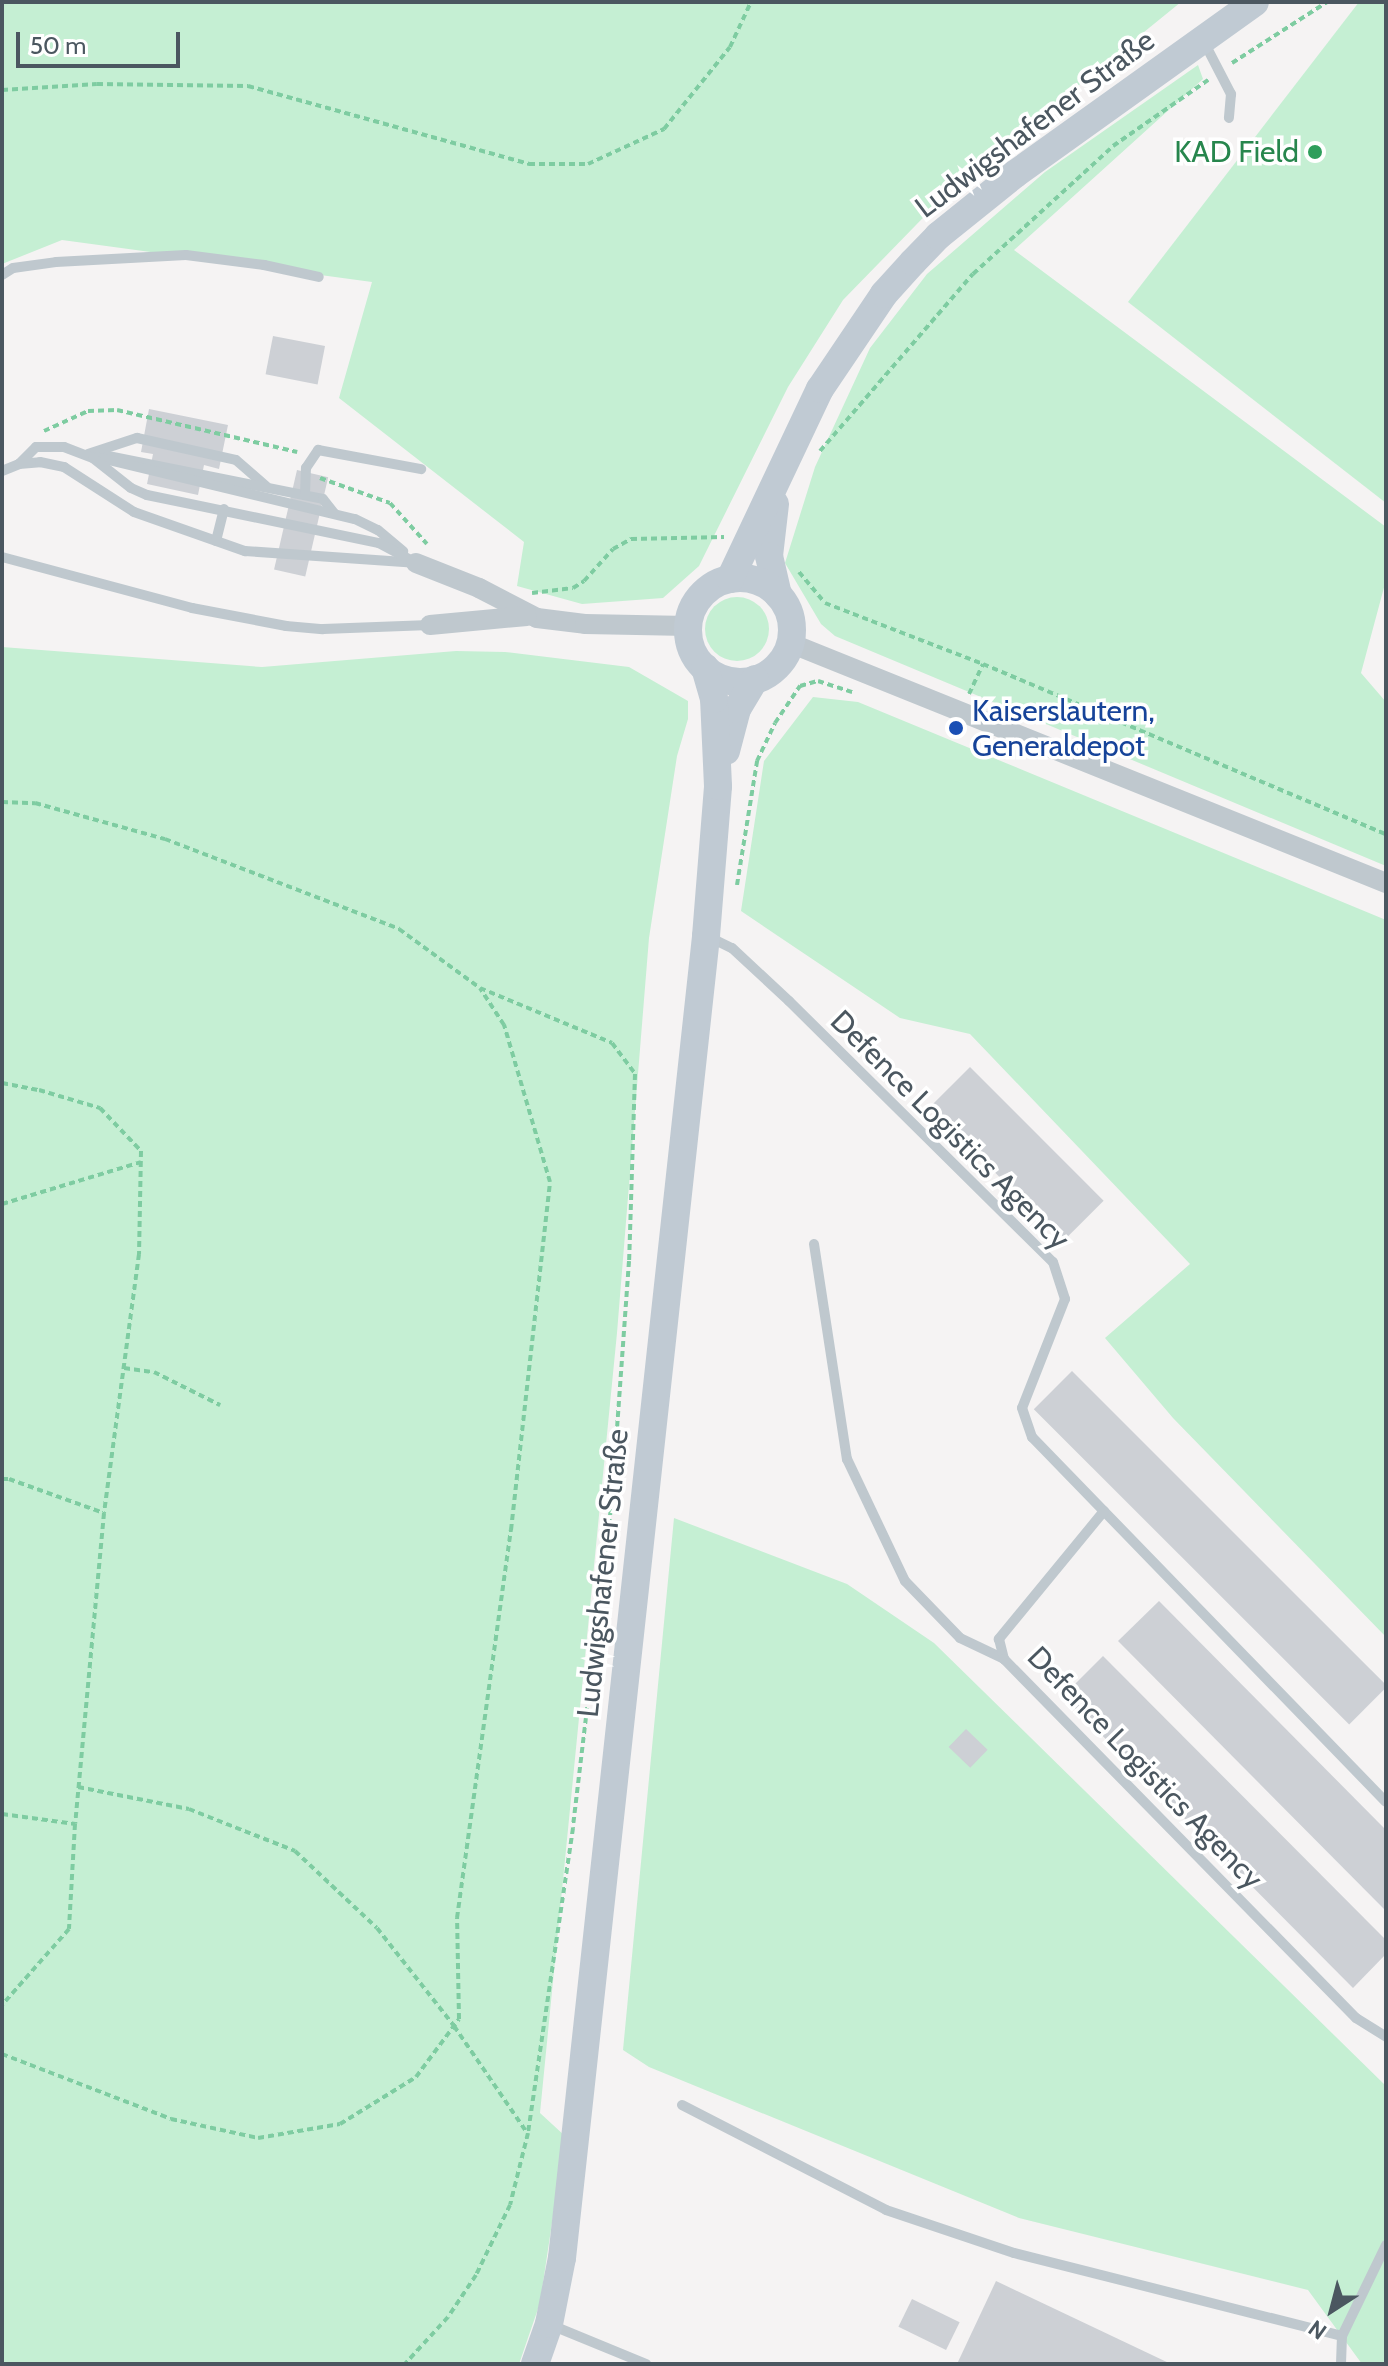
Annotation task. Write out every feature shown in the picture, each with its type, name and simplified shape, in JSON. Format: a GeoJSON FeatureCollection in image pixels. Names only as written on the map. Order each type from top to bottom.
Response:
{"type":"FeatureCollection","features":[{"type":"Feature","properties":{"kind":"street","name":"Ludwigshafener Straße"},"geometry":{"type":"LineString","coordinates":[[730,579],[797,434],[841,355],[884,294],[938,236],[1069,133],[1204,42],[1255,2]]}},
{"type":"Feature","properties":{"kind":"street","name":"Ludwigshafener Straße"},"geometry":{"type":"LineString","coordinates":[[777,483],[769,556],[778,595]]}},
{"type":"Feature","properties":{"kind":"street"},"geometry":{"type":"LineString","coordinates":[[416,563],[479,588],[527,616]]}},
{"type":"Feature","properties":{"kind":"street"},"geometry":{"type":"LineString","coordinates":[[730,579],[759,582],[778,595],[789,614],[790,643],[777,666],[755,679],[733,681],[705,667],[692,648],[688,626],[693,608],[703,593],[730,579]]}},
{"type":"Feature","properties":{"kind":"street"},"geometry":{"type":"LineString","coordinates":[[430,625],[527,616],[585,624],[688,626]]}},
{"type":"Feature","properties":{"kind":"street"},"geometry":{"type":"LineString","coordinates":[[790,643],[1386,883]]}},
{"type":"Feature","properties":{"kind":"street","name":"Ludwigshafener Straße"},"geometry":{"type":"LineString","coordinates":[[535,2364],[549,2324],[562,2258],[579,2117],[706,936],[718,786],[714,699],[705,667]]}},
{"type":"Feature","properties":{"kind":"street","name":"Ludwigshafener Straße"},"geometry":{"type":"LineString","coordinates":[[718,786],[737,709],[755,679]]}},
{"type":"Feature","properties":{"kind":"lane"},"geometry":{"type":"LineString","coordinates":[[1204,42],[1222,70],[1231,94],[1229,118]]}},
{"type":"Feature","properties":{"kind":"lane"},"geometry":{"type":"LineString","coordinates":[[2,275],[13,268],[56,262],[186,255],[264,265],[319,277]]}},
{"type":"Feature","properties":{"kind":"lane"},"geometry":{"type":"LineString","coordinates":[[86,455],[137,438],[236,460],[267,487]]}},
{"type":"Feature","properties":{"kind":"lane"},"geometry":{"type":"LineString","coordinates":[[19,464],[36,447],[64,447],[86,455],[334,513],[378,530],[416,563]]}},
{"type":"Feature","properties":{"kind":"lane"},"geometry":{"type":"LineString","coordinates":[[305,495],[306,468],[318,450],[421,469]]}},
{"type":"Feature","properties":{"kind":"lane"},"geometry":{"type":"LineString","coordinates":[[86,455],[124,457],[323,499],[334,513]]}},
{"type":"Feature","properties":{"kind":"lane"},"geometry":{"type":"LineString","coordinates":[[86,455],[139,492],[379,543],[416,563]]}},
{"type":"Feature","properties":{"kind":"lane"},"geometry":{"type":"LineString","coordinates":[[2,471],[19,464],[40,462],[64,467],[134,512],[216,541],[274,555],[416,563]]}},
{"type":"Feature","properties":{"kind":"lane"},"geometry":{"type":"LineString","coordinates":[[216,541],[224,509]]}},
{"type":"Feature","properties":{"kind":"lane"},"geometry":{"type":"LineString","coordinates":[[2,557],[192,608],[286,626],[344,629],[430,625]]}},
{"type":"Feature","properties":{"kind":"lane","name":"Defence Logistics Agency"},"geometry":{"type":"LineString","coordinates":[[706,936],[732,948],[789,1001],[1053,1262],[1065,1299],[1022,1408],[1032,1437],[1386,1802]]}},
{"type":"Feature","properties":{"kind":"lane"},"geometry":{"type":"LineString","coordinates":[[814,1244],[847,1459],[905,1581],[960,1638],[1004,1659]]}},
{"type":"Feature","properties":{"kind":"lane","name":"Defence Logistics Agency"},"geometry":{"type":"LineString","coordinates":[[1104,1511],[999,1639],[1004,1659],[1356,2018],[1386,2037]]}},
{"type":"Feature","properties":{"kind":"lane"},"geometry":{"type":"LineString","coordinates":[[682,2105],[886,2210],[1014,2253],[1342,2336]]}},
{"type":"Feature","properties":{"kind":"lane"},"geometry":{"type":"LineString","coordinates":[[1341,2364],[1342,2336],[1386,2245]]}},
{"type":"Feature","properties":{"kind":"lane"},"geometry":{"type":"LineString","coordinates":[[549,2324],[646,2364]]}},
{"type":"Feature","properties":{"kind":"path"},"geometry":{"type":"LineString","coordinates":[[2,90],[97,84],[248,86],[529,164],[588,164],[664,129],[730,47],[751,2]]}},
{"type":"Feature","properties":{"kind":"path"},"geometry":{"type":"LineString","coordinates":[[820,451],[973,274],[1113,146],[1327,2]]}},
{"type":"Feature","properties":{"kind":"path"},"geometry":{"type":"LineString","coordinates":[[527,616],[529,594],[573,588],[584,581],[613,549],[631,539],[726,537]]}},
{"type":"Feature","properties":{"kind":"path"},"geometry":{"type":"LineString","coordinates":[[795,566],[825,603],[983,664],[1386,834]]}},
{"type":"Feature","properties":{"kind":"path"},"geometry":{"type":"LineString","coordinates":[[969,696],[983,664]]}},
{"type":"Feature","properties":{"kind":"path"},"geometry":{"type":"LineString","coordinates":[[736,888],[757,761],[775,723],[800,686],[818,681],[859,695]]}},
{"type":"Feature","properties":{"kind":"path"},"geometry":{"type":"LineString","coordinates":[[2,802],[35,803],[165,839],[399,929],[480,988],[612,1043],[635,1074],[629,1261],[612,1499],[573,1828],[528,2133],[510,2205],[476,2275],[448,2317],[405,2364]]}},
{"type":"Feature","properties":{"kind":"path"},"geometry":{"type":"LineString","coordinates":[[2,2054],[171,2119],[258,2138],[340,2124],[416,2077],[459,2019],[457,1918],[511,1530],[550,1182],[504,1025],[480,988]]}},
{"type":"Feature","properties":{"kind":"path"},"geometry":{"type":"LineString","coordinates":[[2,1083],[100,1108],[141,1151],[139,1254],[104,1513],[78,1787],[69,1929],[2,2005]]}},
{"type":"Feature","properties":{"kind":"path"},"geometry":{"type":"LineString","coordinates":[[2,1204],[141,1162]]}},
{"type":"Feature","properties":{"kind":"path"},"geometry":{"type":"LineString","coordinates":[[124,1368],[154,1372],[220,1405]]}},
{"type":"Feature","properties":{"kind":"path"},"geometry":{"type":"LineString","coordinates":[[2,1479],[104,1513]]}},
{"type":"Feature","properties":{"kind":"path"},"geometry":{"type":"LineString","coordinates":[[78,1787],[189,1809],[295,1851],[377,1928],[454,2026],[528,2133]]}},
{"type":"Feature","properties":{"kind":"path"},"geometry":{"type":"LineString","coordinates":[[2,1814],[75,1824]]}},
{"type":"Feature","properties":{"kind":"green space"},"geometry":{"type":"Polygon","coordinates":[[[2,2],[1181,2],[952,188],[843,300],[788,387],[699,566],[663,598],[582,604],[517,586],[524,542],[339,398],[372,282],[62,240],[2,264],[2,2]]]}},
{"type":"Feature","properties":{"kind":"green space","name":"KAD Field"},"geometry":{"type":"Polygon","coordinates":[[[1359,2],[1386,2],[1386,503],[1128,302],[1359,2]]]}},
{"type":"Feature","properties":{"kind":"green space"},"geometry":{"type":"Polygon","coordinates":[[[1198,65],[1203,79],[1014,250],[1386,527],[1386,580],[1361,673],[1386,702],[1386,866],[835,636],[821,624],[785,563],[815,467],[870,348],[927,274],[1045,172],[1198,65]]]}},
{"type":"Feature","properties":{"kind":"green space"},"geometry":{"type":"Polygon","coordinates":[[[737,597],[760,606],[769,629],[760,652],[737,661],[714,652],[705,629],[714,606],[737,597]]]}},
{"type":"Feature","properties":{"kind":"green space"},"geometry":{"type":"Polygon","coordinates":[[[2,647],[262,667],[456,651],[505,652],[629,667],[688,701],[688,719],[677,756],[649,938],[617,1333],[540,2113],[565,2136],[540,2303],[519,2364],[2,2364],[2,647]]]}},
{"type":"Feature","properties":{"kind":"green space"},"geometry":{"type":"Polygon","coordinates":[[[813,697],[858,702],[1386,920],[1386,1637],[1173,1418],[1105,1338],[1190,1264],[970,1034],[900,1018],[741,911],[764,761],[813,697]]]}},
{"type":"Feature","properties":{"kind":"green space"},"geometry":{"type":"Polygon","coordinates":[[[674,1518],[847,1584],[934,1643],[1386,2086],[1386,2364],[1362,2364],[1308,2290],[1019,2218],[649,2067],[623,2050],[674,1518]]]}},
{"type":"Feature","properties":{"kind":"building"},"geometry":{"type":"Polygon","coordinates":[[[273,336],[325,346],[318,384],[266,374],[273,336]]]}},
{"type":"Feature","properties":{"kind":"building"},"geometry":{"type":"Polygon","coordinates":[[[149,409],[228,425],[219,469],[204,465],[198,495],[147,484],[153,454],[141,452],[149,409]]]}},
{"type":"Feature","properties":{"kind":"building"},"geometry":{"type":"Polygon","coordinates":[[[297,470],[328,477],[305,577],[274,569],[297,470]]]}},
{"type":"Feature","properties":{"kind":"building"},"geometry":{"type":"Polygon","coordinates":[[[970,1067],[1104,1201],[1063,1241],[930,1107],[970,1067]]]}},
{"type":"Feature","properties":{"kind":"building"},"geometry":{"type":"Polygon","coordinates":[[[1072,1371],[1386,1685],[1349,1725],[1034,1409],[1072,1371]]]}},
{"type":"Feature","properties":{"kind":"building"},"geometry":{"type":"Polygon","coordinates":[[[1159,1601],[1386,1830],[1386,1911],[1118,1641],[1159,1601]]]}},
{"type":"Feature","properties":{"kind":"building"},"geometry":{"type":"Polygon","coordinates":[[[1103,1656],[1386,1940],[1386,1954],[1353,1988],[1063,1696],[1103,1656]]]}},
{"type":"Feature","properties":{"kind":"building"},"geometry":{"type":"Polygon","coordinates":[[[966,1729],[988,1750],[970,1768],[949,1747],[966,1729]]]}},
{"type":"Feature","properties":{"kind":"building"},"geometry":{"type":"Polygon","coordinates":[[[996,2281],[1171,2364],[957,2364],[996,2281]]]}},
{"type":"Feature","properties":{"kind":"building"},"geometry":{"type":"Polygon","coordinates":[[[912,2299],[960,2322],[946,2350],[898,2327],[912,2299]]]}},
{"type":"Feature","properties":{"kind":"place","name":"KAD Field"},"geometry":{"type":"Point","coordinates":[1315,152]}},
{"type":"Feature","properties":{"kind":"place","name":"Kaiserslautern, Generaldepot"},"geometry":{"type":"Point","coordinates":[956,728]}}]}
